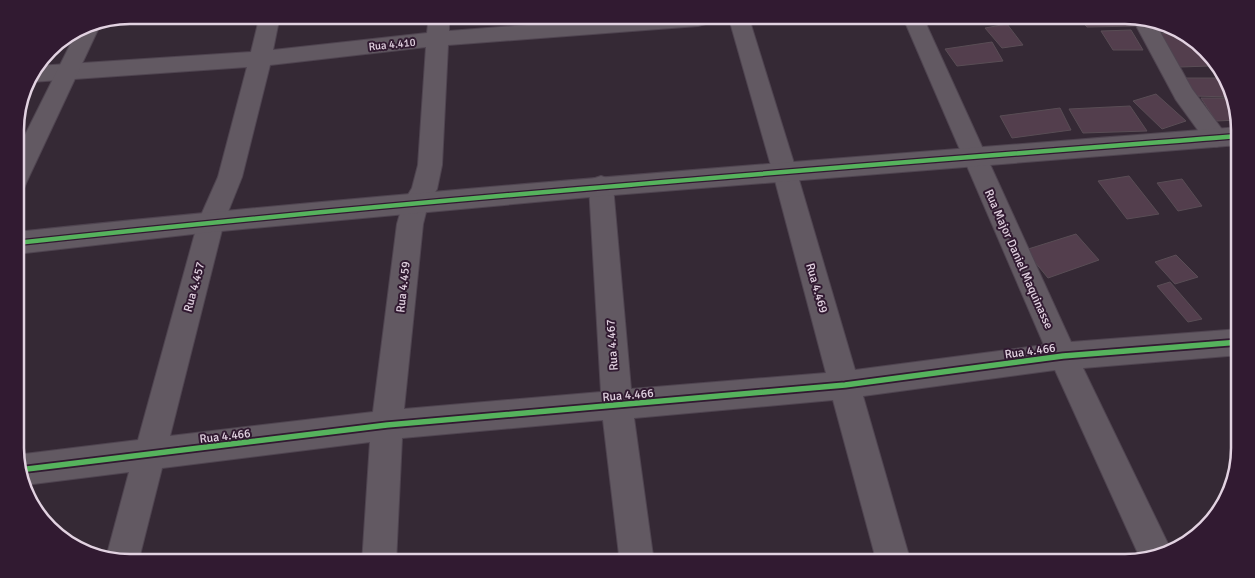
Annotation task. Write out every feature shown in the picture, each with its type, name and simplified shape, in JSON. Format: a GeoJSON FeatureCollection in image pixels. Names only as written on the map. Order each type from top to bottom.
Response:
{"type":"FeatureCollection","features":[{"type":"Feature","properties":{"kind":"street","name":"Rua 4.457"},"geometry":{"type":"LineString","coordinates":[[124,554],[211,222],[230,177],[268,24]]}},
{"type":"Feature","properties":{"kind":"street","name":"Rua 4.459"},"geometry":{"type":"LineString","coordinates":[[380,554],[388,425],[410,224],[416,203],[424,190],[430,165],[438,24]]}},
{"type":"Feature","properties":{"kind":"street","name":"Rua 4.410"},"geometry":{"type":"LineString","coordinates":[[41,73],[259,59],[558,24]]}},
{"type":"Feature","properties":{"kind":"street","name":"Rua 4.469"},"geometry":{"type":"LineString","coordinates":[[741,24],[785,173],[892,554]]}},
{"type":"Feature","properties":{"kind":"street","name":"Rua Major Daniel Maquinasse"},"geometry":{"type":"LineString","coordinates":[[916,24],[973,157],[1154,550]]}},
{"type":"Feature","properties":{"kind":"street"},"geometry":{"type":"LineString","coordinates":[[1146,26],[1184,94],[1228,137]]}},
{"type":"Feature","properties":{"kind":"street"},"geometry":{"type":"LineString","coordinates":[[24,163],[87,33]]}},
{"type":"Feature","properties":{"kind":"street"},"geometry":{"type":"LineString","coordinates":[[24,242],[211,222],[601,186],[1228,137]]}},
{"type":"Feature","properties":{"kind":"street","name":"Rua 4.467"},"geometry":{"type":"LineString","coordinates":[[601,186],[617,406],[636,554]]}},
{"type":"Feature","properties":{"kind":"street","name":"Rua 4.466"},"geometry":{"type":"LineString","coordinates":[[26,469],[388,425],[845,385],[1063,356],[1231,343]]}},
{"type":"Feature","properties":{"kind":"building"},"geometry":{"type":"Polygon","coordinates":[[[1007,24],[1023,45],[1002,48],[985,28],[1007,24]]]}},
{"type":"Feature","properties":{"kind":"building"},"geometry":{"type":"Polygon","coordinates":[[[1084,24],[1125,24],[1138,26],[1087,27],[1084,24]]]}},
{"type":"Feature","properties":{"kind":"building"},"geometry":{"type":"Polygon","coordinates":[[[1131,30],[1143,50],[1113,50],[1101,31],[1131,30]]]}},
{"type":"Feature","properties":{"kind":"building"},"geometry":{"type":"Polygon","coordinates":[[[1168,33],[1178,38],[1190,46],[1210,66],[1180,67],[1160,34],[1168,33]]]}},
{"type":"Feature","properties":{"kind":"building"},"geometry":{"type":"Polygon","coordinates":[[[992,42],[1003,61],[957,66],[945,49],[992,42]]]}},
{"type":"Feature","properties":{"kind":"building"},"geometry":{"type":"Polygon","coordinates":[[[1182,78],[1218,78],[1226,97],[1193,96],[1182,78]]]}},
{"type":"Feature","properties":{"kind":"building"},"geometry":{"type":"Polygon","coordinates":[[[1156,94],[1186,121],[1162,129],[1133,101],[1156,94]]]}},
{"type":"Feature","properties":{"kind":"building"},"geometry":{"type":"Polygon","coordinates":[[[1201,98],[1226,98],[1230,120],[1216,121],[1201,98]]]}},
{"type":"Feature","properties":{"kind":"building"},"geometry":{"type":"Polygon","coordinates":[[[1130,106],[1147,131],[1083,133],[1069,109],[1130,106]]]}},
{"type":"Feature","properties":{"kind":"building"},"geometry":{"type":"Polygon","coordinates":[[[1060,108],[1071,130],[1012,138],[1000,116],[1060,108]]]}},
{"type":"Feature","properties":{"kind":"building"},"geometry":{"type":"Polygon","coordinates":[[[1129,176],[1159,214],[1127,219],[1098,181],[1129,176]]]}},
{"type":"Feature","properties":{"kind":"building"},"geometry":{"type":"Polygon","coordinates":[[[1182,179],[1202,206],[1178,211],[1157,183],[1182,179]]]}},
{"type":"Feature","properties":{"kind":"building"},"geometry":{"type":"Polygon","coordinates":[[[1076,234],[1099,260],[1048,278],[1025,250],[1076,234]]]}},
{"type":"Feature","properties":{"kind":"building"},"geometry":{"type":"Polygon","coordinates":[[[1176,255],[1198,277],[1175,284],[1155,262],[1176,255]]]}},
{"type":"Feature","properties":{"kind":"building"},"geometry":{"type":"Polygon","coordinates":[[[1170,282],[1202,319],[1188,322],[1157,286],[1170,282]]]}},
{"type":"Feature","properties":{"kind":"cycle path"},"geometry":{"type":"LineString","coordinates":[[24,242],[211,222],[601,186],[1231,137]]}},
{"type":"Feature","properties":{"kind":"cycle path"},"geometry":{"type":"LineString","coordinates":[[26,469],[387,425],[845,385],[1063,356],[1231,343]]}}]}
